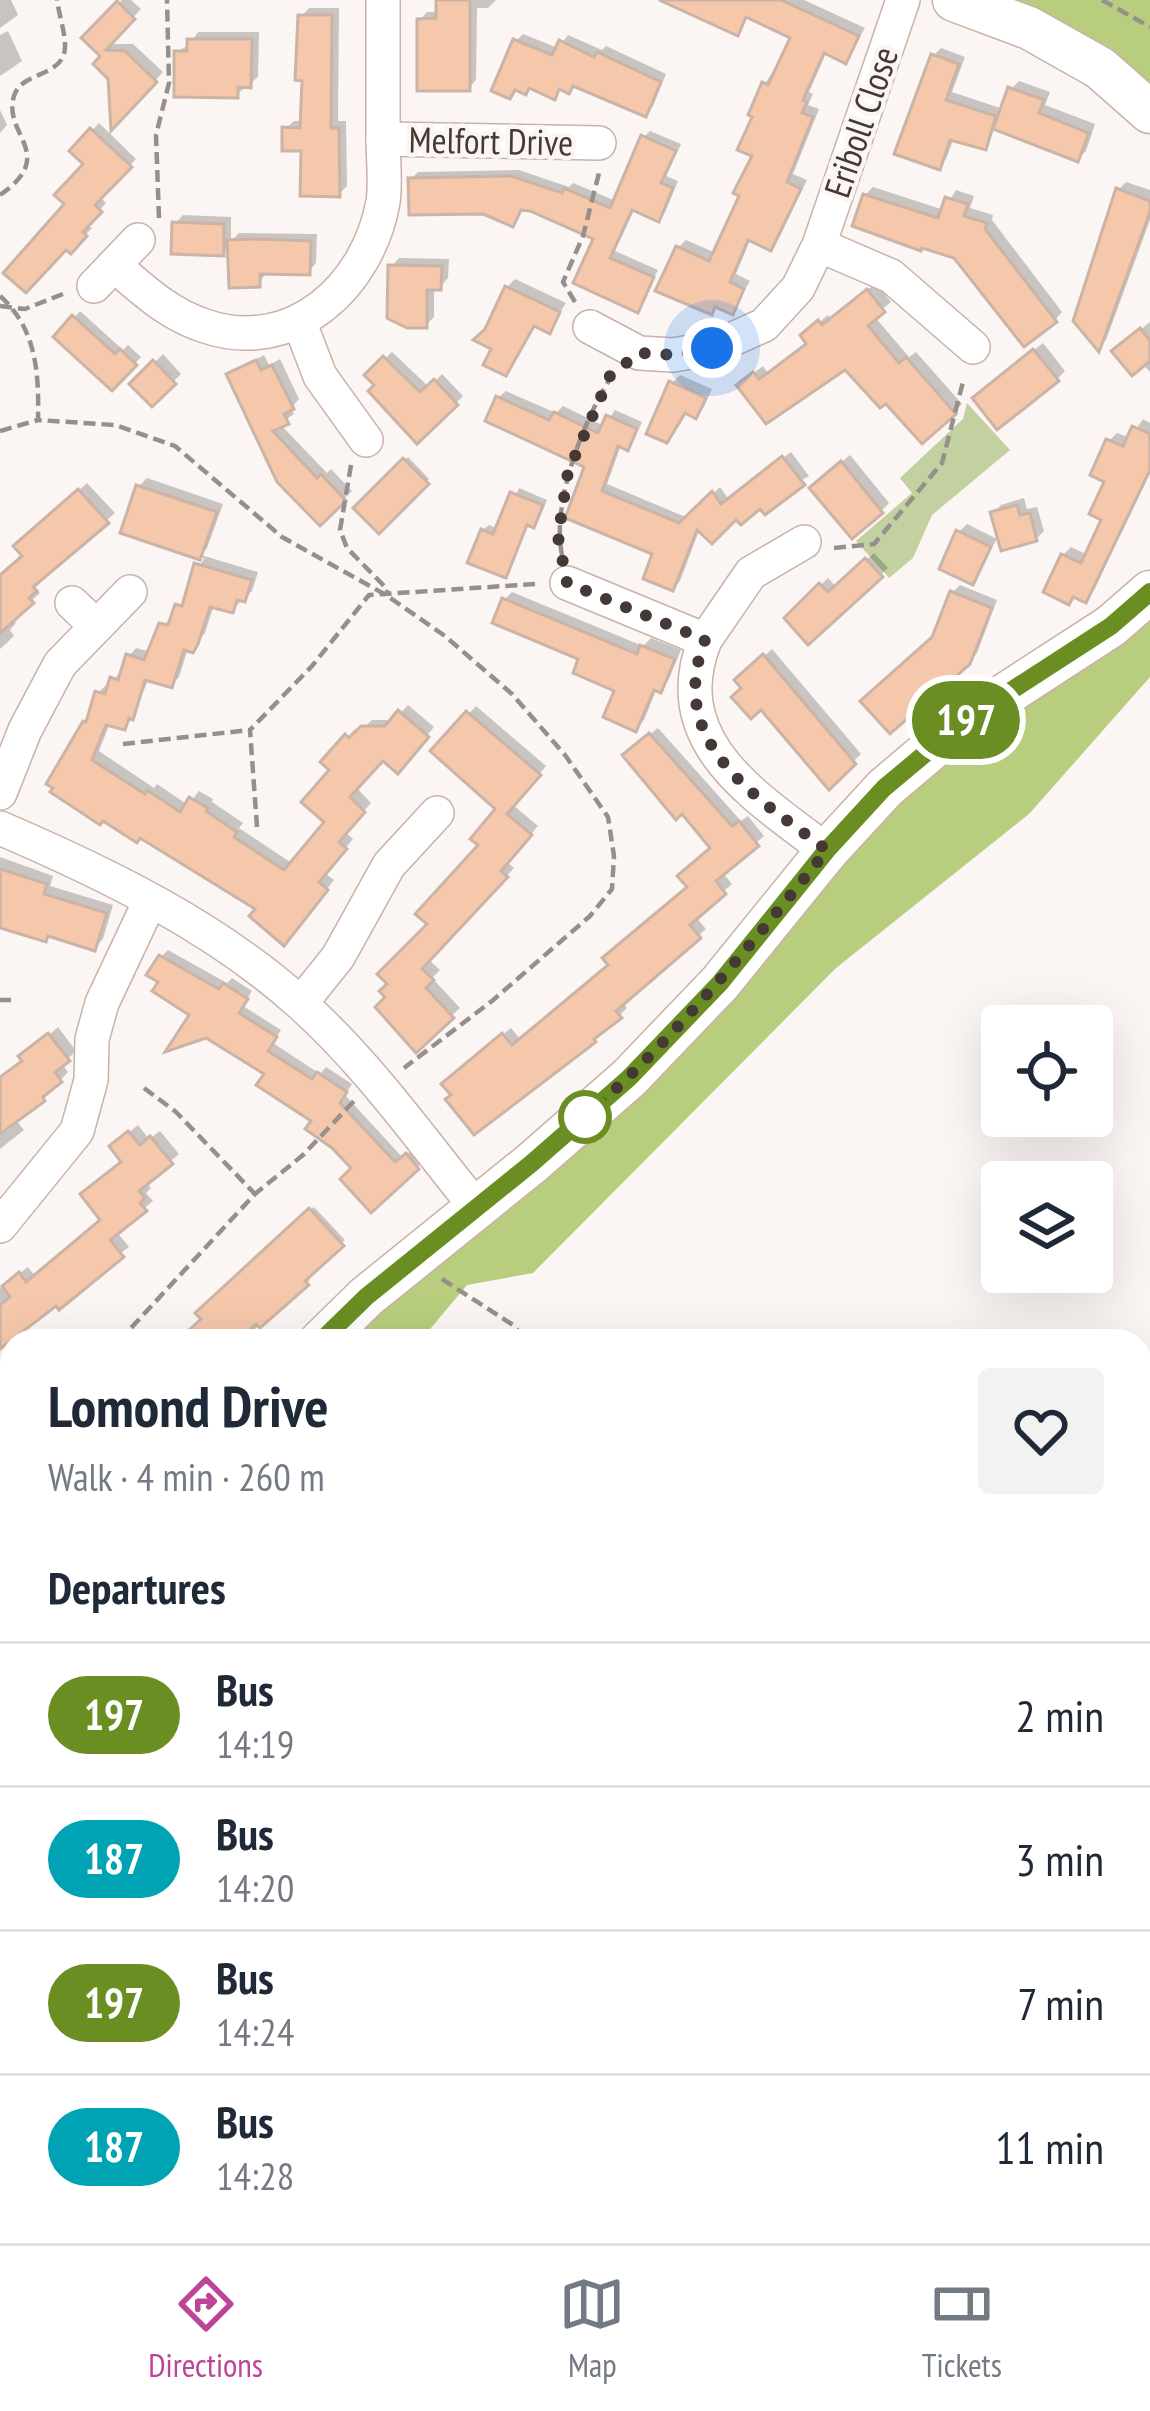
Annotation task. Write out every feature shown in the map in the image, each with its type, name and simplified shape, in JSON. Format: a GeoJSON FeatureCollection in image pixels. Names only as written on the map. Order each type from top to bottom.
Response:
{"type":"FeatureCollection","features":[{"type":"Feature","properties":{"kind":"street","name":"Melfort Drive"},"geometry":{"type":"LineString","coordinates":[[94,280],[206,327],[231,332],[299,321],[327,305],[352,280],[371,242],[383,200],[382,0]]}},
{"type":"Feature","properties":{"kind":"street","name":"Eriboll Close"},"geometry":{"type":"LineString","coordinates":[[639,353],[673,355],[712,348],[764,326],[798,287],[819,245],[903,0]]}},
{"type":"Feature","properties":{"kind":"street"},"geometry":{"type":"LineString","coordinates":[[954,0],[1029,28],[1100,68],[1150,112]]}},
{"type":"Feature","properties":{"kind":"street","name":"Melfort Drive"},"geometry":{"type":"LineString","coordinates":[[383,139],[599,143]]}},
{"type":"Feature","properties":{"kind":"street"},"geometry":{"type":"LineString","coordinates":[[94,280],[139,240]]}},
{"type":"Feature","properties":{"kind":"street","name":"Eriboll Close"},"geometry":{"type":"LineString","coordinates":[[819,245],[891,276],[973,347]]}},
{"type":"Feature","properties":{"kind":"street"},"geometry":{"type":"LineString","coordinates":[[299,321],[320,376],[364,442]]}},
{"type":"Feature","properties":{"kind":"street"},"geometry":{"type":"LineString","coordinates":[[590,327],[639,353]]}},
{"type":"Feature","properties":{"kind":"street"},"geometry":{"type":"LineString","coordinates":[[804,542],[751,573],[705,640],[694,693],[705,738],[737,782],[827,850]]}},
{"type":"Feature","properties":{"kind":"street"},"geometry":{"type":"LineString","coordinates":[[567,583],[705,640]]}},
{"type":"Feature","properties":{"kind":"street"},"geometry":{"type":"LineString","coordinates":[[0,794],[25,730],[84,614],[130,592]]}},
{"type":"Feature","properties":{"kind":"street"},"geometry":{"type":"LineString","coordinates":[[334,1329],[629,1078],[720,983],[827,850],[884,788],[963,722],[1111,626],[1150,592]]}},
{"type":"Feature","properties":{"kind":"street"},"geometry":{"type":"LineString","coordinates":[[301,1004],[338,957],[389,865],[394,839],[437,813]]}},
{"type":"Feature","properties":{"kind":"street"},"geometry":{"type":"LineString","coordinates":[[0,829],[66,856],[150,901],[225,945],[301,1004],[376,1084],[475,1206]]}},
{"type":"Feature","properties":{"kind":"street"},"geometry":{"type":"LineString","coordinates":[[21,1215],[77,1131],[92,1080],[92,1039],[102,1003],[150,901]]}},
{"type":"Feature","properties":{"kind":"path"},"geometry":{"type":"LineString","coordinates":[[0,195],[26,167],[27,144],[15,116],[14,96],[22,84],[63,59],[57,0]]}},
{"type":"Feature","properties":{"kind":"path"},"geometry":{"type":"LineString","coordinates":[[139,240],[159,244],[156,135],[170,82],[167,0]]}},
{"type":"Feature","properties":{"kind":"path"},"geometry":{"type":"LineString","coordinates":[[1102,0],[1150,27]]}},
{"type":"Feature","properties":{"kind":"path"},"geometry":{"type":"LineString","coordinates":[[590,327],[563,282],[599,180],[599,143]]}},
{"type":"Feature","properties":{"kind":"path"},"geometry":{"type":"LineString","coordinates":[[0,306],[25,309],[94,280]]}},
{"type":"Feature","properties":{"kind":"path"},"geometry":{"type":"LineString","coordinates":[[0,296],[11,306],[39,364],[38,420]]}},
{"type":"Feature","properties":{"kind":"path"},"geometry":{"type":"LineString","coordinates":[[804,542],[839,549],[874,544],[942,463],[973,347]]}},
{"type":"Feature","properties":{"kind":"path"},"geometry":{"type":"LineString","coordinates":[[124,744],[250,730],[312,666],[369,595],[567,583],[558,537],[568,472],[610,376],[639,353]]}},
{"type":"Feature","properties":{"kind":"path"},"geometry":{"type":"LineString","coordinates":[[0,431],[38,420],[116,425],[175,446],[282,537],[386,595],[445,636],[512,694],[565,755],[608,817],[614,856],[612,889],[590,916],[492,1000],[376,1084],[255,1194],[130,1329]]}},
{"type":"Feature","properties":{"kind":"path"},"geometry":{"type":"LineString","coordinates":[[364,442],[352,472],[340,530],[347,548],[388,590],[386,595]]}},
{"type":"Feature","properties":{"kind":"path"},"geometry":{"type":"LineString","coordinates":[[250,730],[257,827]]}},
{"type":"Feature","properties":{"kind":"path"},"geometry":{"type":"LineString","coordinates":[[0,1000],[11,1000]]}},
{"type":"Feature","properties":{"kind":"path"},"geometry":{"type":"LineString","coordinates":[[144,1088],[176,1112],[255,1194]]}},
{"type":"Feature","properties":{"kind":"path"},"geometry":{"type":"LineString","coordinates":[[416,1255],[452,1288],[516,1329]]}},
{"type":"Feature","properties":{"kind":"green space"},"geometry":{"type":"Polygon","coordinates":[[[1012,0],[1150,0],[1150,85],[1086,36],[1012,0]]]}},
{"type":"Feature","properties":{"kind":"green space"},"geometry":{"type":"Polygon","coordinates":[[[967,403],[1010,450],[932,515],[913,558],[889,578],[856,541],[912,493],[900,478],[963,419],[967,403]]]}},
{"type":"Feature","properties":{"kind":"green space"},"geometry":{"type":"Polygon","coordinates":[[[1150,614],[1150,677],[1029,814],[836,968],[533,1273],[467,1285],[430,1329],[356,1329],[924,778],[995,720],[1150,614]]]}},
{"type":"Feature","properties":{"kind":"building"},"geometry":{"type":"Polygon","coordinates":[[[436,0],[470,0],[470,91],[417,91],[417,19],[436,18],[436,0]]]}},
{"type":"Feature","properties":{"kind":"building"},"geometry":{"type":"Polygon","coordinates":[[[659,0],[781,0],[859,36],[846,64],[824,53],[803,100],[807,102],[802,113],[813,117],[787,182],[801,189],[771,251],[748,240],[730,282],[744,289],[733,315],[715,307],[712,315],[655,291],[676,246],[709,261],[752,156],[737,150],[752,117],[748,115],[790,38],[746,17],[738,36],[659,0]]]}},
{"type":"Feature","properties":{"kind":"building"},"geometry":{"type":"Polygon","coordinates":[[[117,1],[135,19],[106,50],[125,51],[157,82],[111,131],[108,79],[93,64],[100,56],[81,38],[117,1]]]}},
{"type":"Feature","properties":{"kind":"building"},"geometry":{"type":"Polygon","coordinates":[[[298,15],[332,15],[331,128],[339,128],[340,197],[300,196],[301,151],[282,151],[282,127],[300,128],[302,81],[295,80],[298,15]]]}},
{"type":"Feature","properties":{"kind":"building"},"geometry":{"type":"Polygon","coordinates":[[[187,39],[252,39],[251,88],[238,87],[238,98],[174,97],[174,51],[187,51],[187,39]]]}},
{"type":"Feature","properties":{"kind":"building"},"geometry":{"type":"Polygon","coordinates":[[[513,39],[552,55],[559,40],[661,82],[646,117],[573,86],[569,94],[559,89],[555,100],[529,88],[526,95],[515,90],[510,99],[491,91],[513,39]]]}},
{"type":"Feature","properties":{"kind":"building"},"geometry":{"type":"Polygon","coordinates":[[[931,54],[959,64],[946,100],[996,116],[986,150],[950,140],[940,170],[894,154],[931,54]]]}},
{"type":"Feature","properties":{"kind":"building"},"geometry":{"type":"Polygon","coordinates":[[[1008,87],[1044,100],[1039,113],[1089,133],[1078,162],[993,129],[1008,87]]]}},
{"type":"Feature","properties":{"kind":"building"},"geometry":{"type":"Polygon","coordinates":[[[90,128],[132,167],[95,205],[102,212],[83,232],[87,236],[71,254],[66,250],[26,293],[3,273],[64,204],[54,195],[83,164],[69,151],[90,128]]]}},
{"type":"Feature","properties":{"kind":"building"},"geometry":{"type":"Polygon","coordinates":[[[641,135],[676,151],[661,183],[673,188],[659,222],[632,210],[610,258],[654,277],[638,313],[573,283],[593,239],[530,211],[521,210],[513,227],[483,214],[409,215],[408,178],[511,176],[562,193],[564,188],[610,208],[641,135]]]}},
{"type":"Feature","properties":{"kind":"building"},"geometry":{"type":"Polygon","coordinates":[[[1116,188],[1150,201],[1150,212],[1099,352],[1073,321],[1116,188]]]}},
{"type":"Feature","properties":{"kind":"building"},"geometry":{"type":"Polygon","coordinates":[[[863,194],[938,218],[945,197],[968,204],[964,216],[987,223],[985,229],[1057,322],[1024,347],[954,258],[852,226],[863,194]]]}},
{"type":"Feature","properties":{"kind":"building"},"geometry":{"type":"Polygon","coordinates":[[[172,222],[224,224],[224,256],[171,254],[172,222]]]}},
{"type":"Feature","properties":{"kind":"building"},"geometry":{"type":"Polygon","coordinates":[[[227,240],[311,241],[310,275],[260,274],[260,287],[229,288],[227,240]]]}},
{"type":"Feature","properties":{"kind":"building"},"geometry":{"type":"Polygon","coordinates":[[[388,265],[442,266],[441,290],[427,290],[427,328],[407,328],[387,318],[388,265]]]}},
{"type":"Feature","properties":{"kind":"building"},"geometry":{"type":"Polygon","coordinates":[[[505,286],[560,312],[550,334],[534,326],[506,376],[483,365],[491,349],[473,340],[485,329],[505,286]]]}},
{"type":"Feature","properties":{"kind":"building"},"geometry":{"type":"Polygon","coordinates":[[[867,289],[885,312],[868,326],[899,363],[906,357],[956,414],[922,444],[886,404],[880,408],[845,370],[766,424],[736,385],[753,372],[759,379],[769,372],[806,344],[800,335],[818,320],[822,325],[867,289]]]}},
{"type":"Feature","properties":{"kind":"building"},"geometry":{"type":"Polygon","coordinates":[[[72,315],[115,354],[120,349],[137,365],[112,391],[53,337],[72,315]]]}},
{"type":"Feature","properties":{"kind":"building"},"geometry":{"type":"Polygon","coordinates":[[[1140,328],[1150,340],[1150,361],[1132,376],[1111,351],[1140,328]]]}},
{"type":"Feature","properties":{"kind":"building"},"geometry":{"type":"Polygon","coordinates":[[[1033,349],[1059,381],[997,430],[972,398],[1033,349]]]}},
{"type":"Feature","properties":{"kind":"building"},"geometry":{"type":"Polygon","coordinates":[[[383,356],[420,392],[434,379],[458,405],[417,444],[368,391],[374,385],[364,375],[383,356]]]}},
{"type":"Feature","properties":{"kind":"building"},"geometry":{"type":"Polygon","coordinates":[[[153,360],[176,384],[152,407],[129,384],[153,360]]]}},
{"type":"Feature","properties":{"kind":"building"},"geometry":{"type":"Polygon","coordinates":[[[256,360],[261,370],[272,365],[294,409],[284,414],[289,424],[273,431],[346,501],[320,526],[277,482],[226,374],[256,360]]]}},
{"type":"Feature","properties":{"kind":"building"},"geometry":{"type":"Polygon","coordinates":[[[669,381],[706,398],[696,419],[685,413],[667,443],[646,434],[669,381]]]}},
{"type":"Feature","properties":{"kind":"building"},"geometry":{"type":"Polygon","coordinates":[[[496,396],[549,420],[554,412],[598,433],[606,415],[637,429],[628,451],[618,446],[602,491],[679,523],[712,491],[721,504],[782,456],[805,485],[765,515],[760,509],[741,525],[736,520],[712,544],[697,530],[673,591],[643,579],[652,554],[565,518],[584,467],[485,421],[496,396]]]}},
{"type":"Feature","properties":{"kind":"building"},"geometry":{"type":"Polygon","coordinates":[[[1132,426],[1150,434],[1150,470],[1086,603],[1073,597],[1069,605],[1043,592],[1061,554],[1081,563],[1101,520],[1089,514],[1104,482],[1090,475],[1106,439],[1123,446],[1132,426]]]}},
{"type":"Feature","properties":{"kind":"building"},"geometry":{"type":"Polygon","coordinates":[[[403,458],[429,484],[379,534],[353,508],[403,458]]]}},
{"type":"Feature","properties":{"kind":"building"},"geometry":{"type":"Polygon","coordinates":[[[841,461],[883,513],[852,539],[809,488],[841,461]]]}},
{"type":"Feature","properties":{"kind":"building"},"geometry":{"type":"Polygon","coordinates":[[[136,485],[217,512],[200,560],[120,533],[136,485]]]}},
{"type":"Feature","properties":{"kind":"building"},"geometry":{"type":"Polygon","coordinates":[[[78,489],[109,523],[33,587],[37,591],[29,598],[34,603],[0,633],[0,575],[22,556],[13,546],[78,489]]]}},
{"type":"Feature","properties":{"kind":"building"},"geometry":{"type":"Polygon","coordinates":[[[510,492],[543,505],[534,528],[527,525],[506,578],[467,563],[481,529],[493,534],[510,492]]]}},
{"type":"Feature","properties":{"kind":"building"},"geometry":{"type":"Polygon","coordinates":[[[1017,505],[1020,515],[1030,513],[1037,541],[1001,551],[990,512],[1017,505]]]}},
{"type":"Feature","properties":{"kind":"building"},"geometry":{"type":"Polygon","coordinates":[[[956,530],[991,547],[973,585],[939,569],[956,530]]]}},
{"type":"Feature","properties":{"kind":"building"},"geometry":{"type":"Polygon","coordinates":[[[865,558],[883,577],[808,645],[784,618],[819,583],[828,592],[865,558]]]}},
{"type":"Feature","properties":{"kind":"building"},"geometry":{"type":"Polygon","coordinates":[[[194,563],[252,580],[245,602],[237,600],[233,613],[210,607],[193,653],[184,650],[172,688],[145,680],[133,720],[129,718],[125,730],[106,725],[92,760],[180,812],[189,797],[237,832],[234,837],[284,870],[324,822],[301,802],[329,770],[320,762],[345,734],[349,738],[361,726],[385,726],[398,710],[429,737],[398,774],[383,761],[350,797],[365,812],[339,842],[347,849],[319,882],[328,890],[284,946],[249,916],[255,909],[140,838],[137,843],[103,821],[100,825],[50,792],[53,788],[46,784],[86,722],[95,691],[105,694],[110,677],[118,680],[126,654],[144,660],[159,623],[168,625],[175,604],[182,606],[194,563]]]}},
{"type":"Feature","properties":{"kind":"building"},"geometry":{"type":"Polygon","coordinates":[[[950,591],[992,608],[970,664],[890,734],[860,701],[932,637],[950,591]]]}},
{"type":"Feature","properties":{"kind":"building"},"geometry":{"type":"Polygon","coordinates":[[[502,598],[637,654],[640,645],[675,659],[661,693],[654,690],[636,732],[603,717],[614,691],[573,673],[578,659],[492,623],[502,598]]]}},
{"type":"Feature","properties":{"kind":"building"},"geometry":{"type":"Polygon","coordinates":[[[763,654],[856,764],[829,790],[761,710],[751,719],[731,697],[741,688],[734,680],[763,654]]]}},
{"type":"Feature","properties":{"kind":"building"},"geometry":{"type":"Polygon","coordinates":[[[466,711],[541,775],[507,814],[532,835],[501,871],[508,877],[422,969],[434,980],[426,988],[454,1018],[416,1053],[375,1007],[385,997],[379,991],[387,984],[377,974],[427,924],[415,914],[478,845],[470,839],[495,809],[430,751],[466,711]]]}},
{"type":"Feature","properties":{"kind":"building"},"geometry":{"type":"Polygon","coordinates":[[[649,733],[732,826],[739,821],[759,846],[716,881],[726,894],[690,925],[701,938],[616,1011],[622,1018],[596,1042],[474,1135],[445,1099],[451,1095],[441,1084],[502,1033],[512,1045],[608,965],[602,958],[687,887],[677,876],[710,848],[682,814],[676,820],[622,755],[649,733]]]}},
{"type":"Feature","properties":{"kind":"building"},"geometry":{"type":"Polygon","coordinates":[[[0,869],[47,884],[44,894],[107,913],[95,951],[0,928],[0,869]]]}},
{"type":"Feature","properties":{"kind":"building"},"geometry":{"type":"Polygon","coordinates":[[[159,955],[219,989],[223,983],[248,999],[239,1013],[277,1037],[268,1051],[312,1079],[317,1072],[347,1092],[340,1103],[395,1162],[406,1153],[419,1169],[371,1213],[340,1179],[351,1168],[305,1129],[311,1121],[256,1085],[264,1074],[206,1038],[165,1052],[189,1015],[152,991],[158,982],[146,975],[159,955]]]}},
{"type":"Feature","properties":{"kind":"building"},"geometry":{"type":"Polygon","coordinates":[[[48,1033],[70,1061],[55,1072],[62,1082],[43,1097],[45,1101],[0,1134],[0,1077],[48,1033]]]}},
{"type":"Feature","properties":{"kind":"building"},"geometry":{"type":"Polygon","coordinates":[[[128,1131],[140,1145],[150,1136],[173,1164],[139,1191],[147,1211],[110,1240],[124,1257],[59,1310],[56,1306],[26,1329],[0,1329],[0,1305],[10,1297],[2,1286],[19,1272],[26,1282],[100,1220],[80,1194],[121,1162],[109,1146],[128,1131]]]}},
{"type":"Feature","properties":{"kind":"building"},"geometry":{"type":"Polygon","coordinates":[[[309,1208],[344,1246],[260,1328],[256,1324],[251,1329],[190,1329],[201,1319],[195,1313],[309,1208]]]}},
{"type":"Feature","properties":{"kind":"bus line","name":"197"},"geometry":{"type":"LineString","coordinates":[[333,1329],[629,1078],[720,983],[827,850],[884,788],[963,722],[1111,626],[1150,592]]}},
{"type":"Feature","properties":{"kind":"route"},"geometry":{"type":"LineString","coordinates":[[585,1117],[720,983],[827,850],[737,782],[705,738],[694,693],[705,640],[567,583],[558,537],[568,472],[610,376],[639,353],[673,355],[712,348]]}}]}
